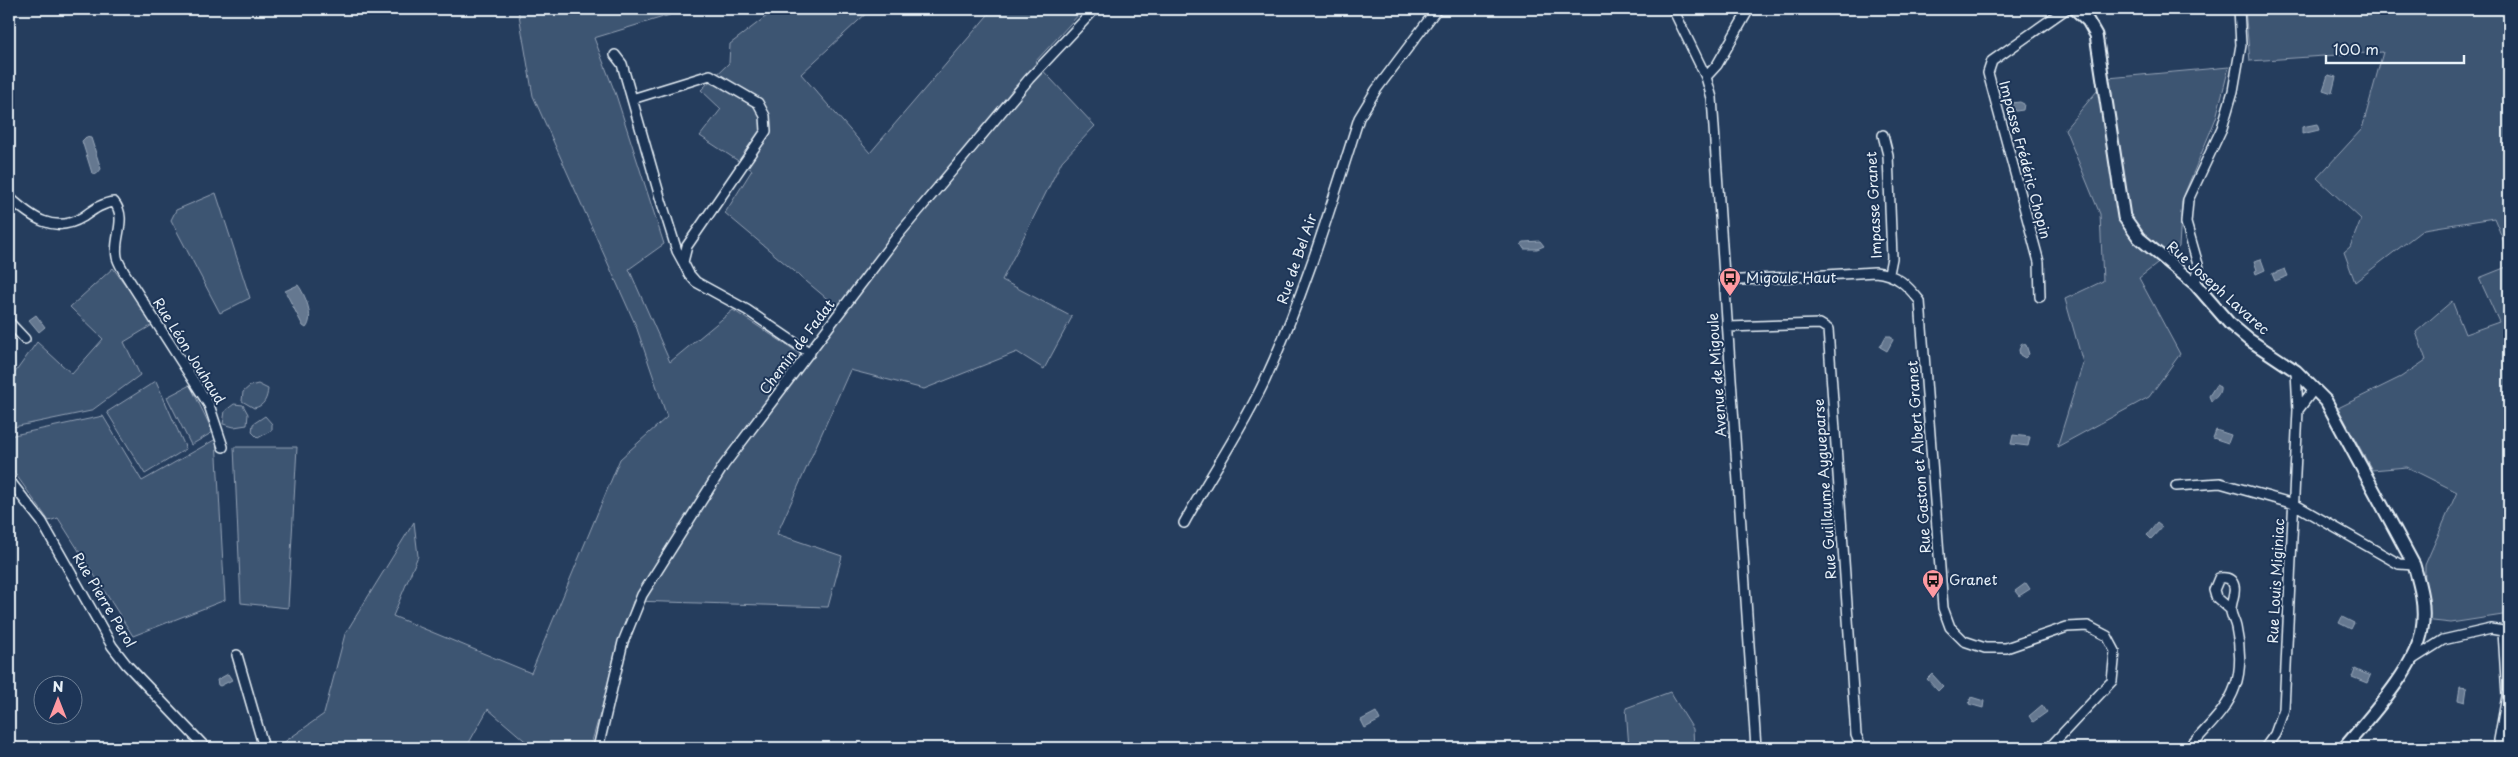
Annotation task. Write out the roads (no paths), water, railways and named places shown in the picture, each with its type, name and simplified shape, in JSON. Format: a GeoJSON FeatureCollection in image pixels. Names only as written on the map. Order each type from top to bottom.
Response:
{"type":"FeatureCollection","features":[{"type":"Feature","properties":{"kind":"street","name":"Chemin de Fadat"},"geometry":{"type":"LineString","coordinates":[[598,748],[623,642],[642,595],[724,465],[899,234],[1029,78],[1095,9]]}},
{"type":"Feature","properties":{"kind":"street","name":"Rue de Bel Air"},"geometry":{"type":"LineString","coordinates":[[1184,523],[1236,437],[1265,379],[1293,313],[1359,118],[1376,90],[1437,9]]}},
{"type":"Feature","properties":{"kind":"street","name":"Avenue de Migoule"},"geometry":{"type":"LineString","coordinates":[[1673,9],[1706,77],[1712,98],[1756,748]]}},
{"type":"Feature","properties":{"kind":"street"},"geometry":{"type":"LineString","coordinates":[[1706,77],[1717,65],[1749,9]]}},
{"type":"Feature","properties":{"kind":"street","name":"Impasse Frédéric Chopin"},"geometry":{"type":"LineString","coordinates":[[2040,297],[2038,262],[1988,74],[1992,61],[2066,9]]}},
{"type":"Feature","properties":{"kind":"street","name":"Rue Joseph Lavarec"},"geometry":{"type":"LineString","coordinates":[[2075,9],[2088,21],[2096,35],[2124,217],[2139,238],[2195,284],[2229,323],[2248,339],[2296,371],[2326,401],[2414,564],[2421,588],[2423,623],[2418,645],[2410,661],[2385,699],[2344,748]]}},
{"type":"Feature","properties":{"kind":"street"},"geometry":{"type":"LineString","coordinates":[[2195,284],[2199,268],[2186,223],[2188,200],[2222,128],[2232,91],[2241,45],[2239,9]]}},
{"type":"Feature","properties":{"kind":"street"},"geometry":{"type":"LineString","coordinates":[[615,55],[622,64],[677,251],[689,274],[696,282],[747,310],[810,353]]}},
{"type":"Feature","properties":{"kind":"street"},"geometry":{"type":"LineString","coordinates":[[632,99],[710,75],[758,103],[765,116],[766,131],[687,246],[683,262]]}},
{"type":"Feature","properties":{"kind":"street","name":"Impasse Granet"},"geometry":{"type":"LineString","coordinates":[[1882,135],[1888,155],[1892,258],[1889,273]]}},
{"type":"Feature","properties":{"kind":"street","name":"Rue Léon Jouhaud"},"geometry":{"type":"LineString","coordinates":[[9,197],[38,220],[61,226],[77,220],[105,202],[114,202],[119,208],[121,216],[117,258],[209,405],[223,447]]}},
{"type":"Feature","properties":{"kind":"street"},"geometry":{"type":"LineString","coordinates":[[1725,281],[1875,272],[1889,273]]}},
{"type":"Feature","properties":{"kind":"street","name":"Rue Gaston et Albert Granet"},"geometry":{"type":"LineString","coordinates":[[1889,273],[1906,284],[1920,301],[1943,608],[1950,627],[1964,641],[1985,648],[2006,648],[2067,627],[2088,626],[2106,636],[2115,651],[2112,681],[2049,748]]}},
{"type":"Feature","properties":{"kind":"street"},"geometry":{"type":"LineString","coordinates":[[9,322],[25,339]]}},
{"type":"Feature","properties":{"kind":"street","name":"Rue Guillaume Aygueparse"},"geometry":{"type":"LineString","coordinates":[[1728,327],[1820,324],[1828,329],[1856,734],[1862,748]]}},
{"type":"Feature","properties":{"kind":"street","name":"Rue Louis Miginiac"},"geometry":{"type":"LineString","coordinates":[[2266,748],[2275,734],[2284,708],[2298,410],[2296,371]]}},
{"type":"Feature","properties":{"kind":"street"},"geometry":{"type":"LineString","coordinates":[[2298,410],[2314,389]]}},
{"type":"Feature","properties":{"kind":"street","name":"Rue Pierre Perol"},"geometry":{"type":"LineString","coordinates":[[9,480],[42,522],[122,658],[206,748]]}},
{"type":"Feature","properties":{"kind":"street"},"geometry":{"type":"LineString","coordinates":[[2176,486],[2220,483],[2294,504],[2305,508],[2399,564],[2414,564]]}},
{"type":"Feature","properties":{"kind":"street"},"geometry":{"type":"LineString","coordinates":[[2189,748],[2226,704],[2235,687],[2239,646],[2231,610]]}},
{"type":"Feature","properties":{"kind":"street"},"geometry":{"type":"LineString","coordinates":[[2410,661],[2443,640],[2491,629],[2503,631],[2507,696],[2499,740],[2500,748]]}},
{"type":"Feature","properties":{"kind":"street"},"geometry":{"type":"LineString","coordinates":[[237,655],[264,748]]}},
{"type":"Feature","properties":{"kind":"place","name":"Migoule Haut"},"geometry":{"type":"Point","coordinates":[1730,297]}},
{"type":"Feature","properties":{"kind":"place","name":"Granet"},"geometry":{"type":"Point","coordinates":[1933,599]}}]}
